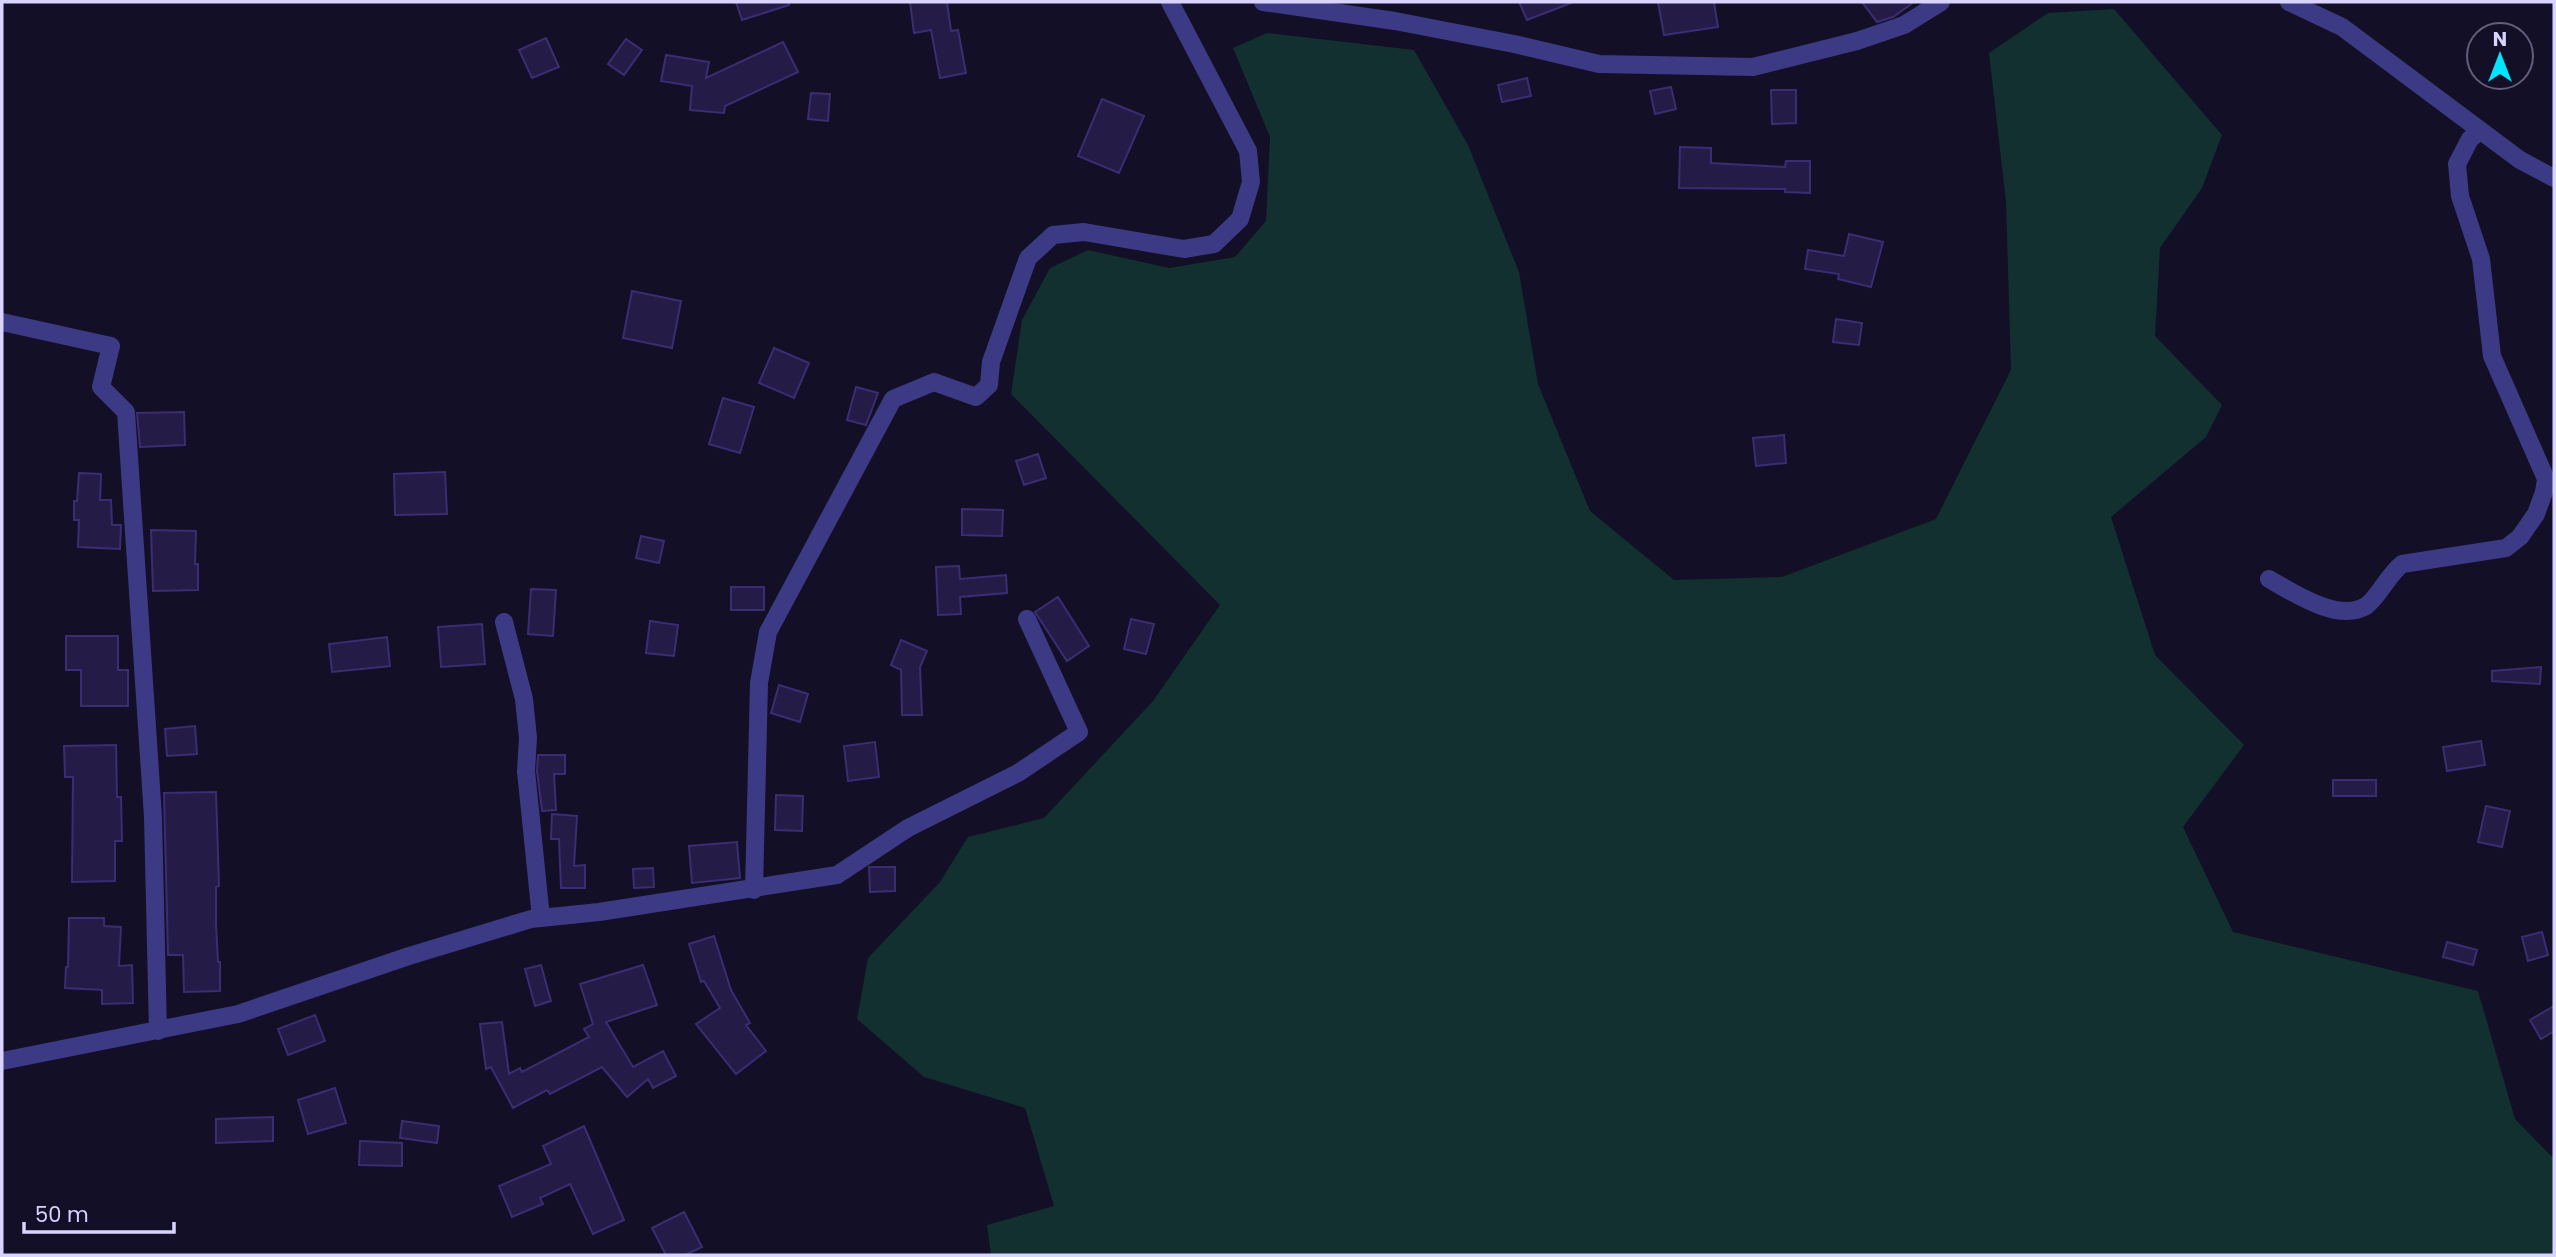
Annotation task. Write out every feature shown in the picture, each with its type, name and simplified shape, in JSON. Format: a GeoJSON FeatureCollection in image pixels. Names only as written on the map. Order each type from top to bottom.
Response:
{"type":"FeatureCollection","features":[{"type":"Feature","properties":{"kind":"street"},"geometry":{"type":"LineString","coordinates":[[754,890],[759,683],[768,632],[893,399],[934,382],[976,397],[989,385],[991,362],[1028,258],[1053,235],[1084,232],[1184,249],[1214,244],[1240,219],[1251,181],[1248,151],[1171,2]]}},
{"type":"Feature","properties":{"kind":"street"},"geometry":{"type":"LineString","coordinates":[[1263,2],[1395,21],[1599,64],[1753,67],[1857,41],[1904,25],[1941,2]]}},
{"type":"Feature","properties":{"kind":"street"},"geometry":{"type":"LineString","coordinates":[[2289,2],[2343,27],[2520,160],[2554,178]]}},
{"type":"Feature","properties":{"kind":"street"},"geometry":{"type":"LineString","coordinates":[[2269,579],[2315,605],[2350,610],[2367,606],[2393,570],[2402,564],[2506,548],[2520,537],[2536,514],[2546,479],[2492,356],[2481,259],[2458,182],[2457,164],[2462,151],[2480,131]]}},
{"type":"Feature","properties":{"kind":"street"},"geometry":{"type":"LineString","coordinates":[[2,322],[111,346],[101,387],[126,412],[153,817],[158,1031]]}},
{"type":"Feature","properties":{"kind":"street"},"geometry":{"type":"LineString","coordinates":[[2,1061],[238,1014],[409,956],[541,918],[754,890],[836,876],[908,828],[1018,773],[1079,732],[1027,619]]}},
{"type":"Feature","properties":{"kind":"street"},"geometry":{"type":"LineString","coordinates":[[504,622],[524,699],[528,738],[526,771],[541,918]]}},
{"type":"Feature","properties":{"kind":"green space"},"geometry":{"type":"Polygon","coordinates":[[[2114,9],[2222,135],[2202,188],[2160,248],[2155,336],[2222,405],[2206,437],[2111,517],[2155,655],[2244,745],[2183,827],[2233,932],[2478,991],[2515,1119],[2554,1159],[2554,1255],[991,1255],[987,1225],[1054,1206],[1025,1108],[924,1077],[857,1019],[868,958],[940,882],[968,837],[1044,818],[1153,701],[1220,605],[1011,394],[1022,320],[1050,268],[1088,250],[1169,268],[1235,257],[1266,221],[1270,137],[1233,48],[1267,33],[1414,50],[1468,145],[1519,272],[1538,384],[1590,511],[1674,580],[1782,577],[1936,519],[2011,370],[2006,202],[1989,53],[2048,13],[2114,9]]]}},
{"type":"Feature","properties":{"kind":"building"},"geometry":{"type":"Polygon","coordinates":[[[736,2],[789,2],[789,5],[742,20],[736,2]]]}},
{"type":"Feature","properties":{"kind":"building"},"geometry":{"type":"Polygon","coordinates":[[[910,2],[947,2],[951,31],[958,30],[966,73],[940,78],[931,30],[914,33],[910,2]]]}},
{"type":"Feature","properties":{"kind":"building"},"geometry":{"type":"Polygon","coordinates":[[[1519,2],[1571,2],[1571,3],[1527,20],[1519,2]]]}},
{"type":"Feature","properties":{"kind":"building"},"geometry":{"type":"Polygon","coordinates":[[[1658,2],[1714,2],[1718,27],[1664,35],[1658,2]]]}},
{"type":"Feature","properties":{"kind":"building"},"geometry":{"type":"Polygon","coordinates":[[[1862,2],[1914,2],[1893,17],[1877,22],[1862,2]]]}},
{"type":"Feature","properties":{"kind":"building"},"geometry":{"type":"Polygon","coordinates":[[[546,38],[559,67],[532,78],[519,50],[546,38]]]}},
{"type":"Feature","properties":{"kind":"building"},"geometry":{"type":"Polygon","coordinates":[[[626,39],[642,50],[624,75],[608,64],[626,39]]]}},
{"type":"Feature","properties":{"kind":"building"},"geometry":{"type":"Polygon","coordinates":[[[783,42],[798,72],[725,106],[724,113],[690,110],[692,86],[661,81],[666,55],[709,62],[706,78],[783,42]]]}},
{"type":"Feature","properties":{"kind":"building"},"geometry":{"type":"Polygon","coordinates":[[[1527,78],[1531,96],[1502,102],[1498,85],[1527,78]]]}},
{"type":"Feature","properties":{"kind":"building"},"geometry":{"type":"Polygon","coordinates":[[[1671,87],[1676,109],[1655,114],[1650,91],[1671,87]]]}},
{"type":"Feature","properties":{"kind":"building"},"geometry":{"type":"Polygon","coordinates":[[[1771,90],[1796,90],[1796,123],[1772,124],[1771,90]]]}},
{"type":"Feature","properties":{"kind":"building"},"geometry":{"type":"Polygon","coordinates":[[[811,93],[830,94],[828,121],[808,119],[811,93]]]}},
{"type":"Feature","properties":{"kind":"building"},"geometry":{"type":"Polygon","coordinates":[[[1102,99],[1144,116],[1119,173],[1078,156],[1102,99]]]}},
{"type":"Feature","properties":{"kind":"building"},"geometry":{"type":"Polygon","coordinates":[[[1680,147],[1711,148],[1711,163],[1785,167],[1786,161],[1810,161],[1810,193],[1785,192],[1785,189],[1679,188],[1680,147]]]}},
{"type":"Feature","properties":{"kind":"building"},"geometry":{"type":"Polygon","coordinates":[[[1849,234],[1883,242],[1871,287],[1838,279],[1839,274],[1805,269],[1808,250],[1844,256],[1849,234]]]}},
{"type":"Feature","properties":{"kind":"building"},"geometry":{"type":"Polygon","coordinates":[[[632,291],[681,301],[672,348],[623,338],[632,291]]]}},
{"type":"Feature","properties":{"kind":"building"},"geometry":{"type":"Polygon","coordinates":[[[1836,319],[1862,323],[1859,345],[1833,342],[1836,319]]]}},
{"type":"Feature","properties":{"kind":"building"},"geometry":{"type":"Polygon","coordinates":[[[774,348],[809,363],[794,398],[759,383],[774,348]]]}},
{"type":"Feature","properties":{"kind":"building"},"geometry":{"type":"Polygon","coordinates":[[[856,387],[878,393],[866,425],[847,420],[856,387]]]}},
{"type":"Feature","properties":{"kind":"building"},"geometry":{"type":"Polygon","coordinates":[[[723,398],[754,407],[740,453],[709,444],[723,398]]]}},
{"type":"Feature","properties":{"kind":"building"},"geometry":{"type":"Polygon","coordinates":[[[184,412],[185,445],[140,447],[137,413],[184,412]]]}},
{"type":"Feature","properties":{"kind":"building"},"geometry":{"type":"Polygon","coordinates":[[[1784,435],[1786,463],[1756,466],[1753,438],[1784,435]]]}},
{"type":"Feature","properties":{"kind":"building"},"geometry":{"type":"Polygon","coordinates":[[[1038,454],[1046,478],[1024,485],[1016,461],[1038,454]]]}},
{"type":"Feature","properties":{"kind":"building"},"geometry":{"type":"Polygon","coordinates":[[[445,472],[447,514],[395,515],[394,474],[445,472]]]}},
{"type":"Feature","properties":{"kind":"building"},"geometry":{"type":"Polygon","coordinates":[[[79,473],[101,474],[100,500],[111,500],[112,525],[121,525],[120,549],[78,547],[79,520],[74,520],[74,501],[77,501],[79,473]]]}},
{"type":"Feature","properties":{"kind":"building"},"geometry":{"type":"Polygon","coordinates":[[[962,509],[1003,510],[1002,536],[962,535],[962,509]]]}},
{"type":"Feature","properties":{"kind":"building"},"geometry":{"type":"Polygon","coordinates":[[[151,530],[196,531],[195,564],[198,564],[198,590],[153,591],[151,530]]]}},
{"type":"Feature","properties":{"kind":"building"},"geometry":{"type":"Polygon","coordinates":[[[641,536],[664,541],[659,563],[636,558],[641,536]]]}},
{"type":"Feature","properties":{"kind":"building"},"geometry":{"type":"Polygon","coordinates":[[[959,566],[960,579],[1006,575],[1007,593],[960,597],[961,614],[938,615],[936,567],[959,566]]]}},
{"type":"Feature","properties":{"kind":"building"},"geometry":{"type":"Polygon","coordinates":[[[731,587],[764,587],[764,610],[731,610],[731,587]]]}},
{"type":"Feature","properties":{"kind":"building"},"geometry":{"type":"Polygon","coordinates":[[[531,589],[556,590],[553,636],[528,634],[531,589]]]}},
{"type":"Feature","properties":{"kind":"building"},"geometry":{"type":"Polygon","coordinates":[[[1058,597],[1089,646],[1067,661],[1035,612],[1058,597]]]}},
{"type":"Feature","properties":{"kind":"building"},"geometry":{"type":"Polygon","coordinates":[[[1131,619],[1154,624],[1146,654],[1124,649],[1131,619]]]}},
{"type":"Feature","properties":{"kind":"building"},"geometry":{"type":"Polygon","coordinates":[[[650,621],[678,625],[674,656],[646,653],[650,621]]]}},
{"type":"Feature","properties":{"kind":"building"},"geometry":{"type":"Polygon","coordinates":[[[482,624],[485,664],[441,667],[438,627],[482,624]]]}},
{"type":"Feature","properties":{"kind":"building"},"geometry":{"type":"Polygon","coordinates":[[[66,636],[118,636],[118,670],[128,670],[128,706],[81,706],[81,670],[66,670],[66,636]]]}},
{"type":"Feature","properties":{"kind":"building"},"geometry":{"type":"Polygon","coordinates":[[[387,637],[390,666],[332,672],[329,644],[387,637]]]}},
{"type":"Feature","properties":{"kind":"building"},"geometry":{"type":"Polygon","coordinates":[[[901,640],[927,651],[920,667],[922,715],[902,715],[901,670],[891,665],[901,640]]]}},
{"type":"Feature","properties":{"kind":"building"},"geometry":{"type":"Polygon","coordinates":[[[2541,667],[2540,684],[2492,681],[2492,671],[2541,667]]]}},
{"type":"Feature","properties":{"kind":"building"},"geometry":{"type":"Polygon","coordinates":[[[779,685],[808,694],[800,722],[771,713],[779,685]]]}},
{"type":"Feature","properties":{"kind":"building"},"geometry":{"type":"Polygon","coordinates":[[[195,726],[197,754],[167,756],[165,729],[195,726]]]}},
{"type":"Feature","properties":{"kind":"building"},"geometry":{"type":"Polygon","coordinates":[[[2481,741],[2485,765],[2447,771],[2443,747],[2481,741]]]}},
{"type":"Feature","properties":{"kind":"building"},"geometry":{"type":"Polygon","coordinates":[[[875,742],[879,777],[848,781],[844,746],[875,742]]]}},
{"type":"Feature","properties":{"kind":"building"},"geometry":{"type":"Polygon","coordinates":[[[116,745],[117,797],[121,797],[122,841],[115,841],[115,881],[72,882],[73,777],[65,777],[64,746],[116,745]]]}},
{"type":"Feature","properties":{"kind":"building"},"geometry":{"type":"Polygon","coordinates":[[[538,755],[565,755],[565,774],[554,774],[556,810],[542,811],[537,771],[538,755]]]}},
{"type":"Feature","properties":{"kind":"building"},"geometry":{"type":"Polygon","coordinates":[[[2333,780],[2376,780],[2376,796],[2333,796],[2333,780]]]}},
{"type":"Feature","properties":{"kind":"building"},"geometry":{"type":"Polygon","coordinates":[[[216,792],[219,886],[216,887],[216,924],[220,991],[184,992],[183,955],[168,955],[164,793],[216,792]]]}},
{"type":"Feature","properties":{"kind":"building"},"geometry":{"type":"Polygon","coordinates":[[[776,795],[803,796],[802,831],[775,830],[776,795]]]}},
{"type":"Feature","properties":{"kind":"building"},"geometry":{"type":"Polygon","coordinates":[[[2486,806],[2510,811],[2502,847],[2478,842],[2486,806]]]}},
{"type":"Feature","properties":{"kind":"building"},"geometry":{"type":"Polygon","coordinates":[[[552,814],[577,816],[574,866],[585,865],[585,888],[561,888],[559,839],[551,839],[552,814]]]}},
{"type":"Feature","properties":{"kind":"building"},"geometry":{"type":"Polygon","coordinates":[[[737,842],[740,878],[692,883],[689,846],[737,842]]]}},
{"type":"Feature","properties":{"kind":"building"},"geometry":{"type":"Polygon","coordinates":[[[869,867],[895,867],[895,891],[870,892],[869,867]]]}},
{"type":"Feature","properties":{"kind":"building"},"geometry":{"type":"Polygon","coordinates":[[[653,868],[654,887],[634,888],[633,869],[653,868]]]}},
{"type":"Feature","properties":{"kind":"building"},"geometry":{"type":"Polygon","coordinates":[[[69,918],[104,918],[104,926],[121,927],[119,966],[132,965],[133,1003],[102,1004],[102,990],[65,988],[69,918]]]}},
{"type":"Feature","properties":{"kind":"building"},"geometry":{"type":"Polygon","coordinates":[[[2542,932],[2548,955],[2528,961],[2522,937],[2542,932]]]}},
{"type":"Feature","properties":{"kind":"building"},"geometry":{"type":"Polygon","coordinates":[[[714,936],[731,990],[750,1023],[746,1025],[766,1051],[736,1074],[696,1024],[720,1008],[704,981],[701,982],[689,944],[714,936]]]}},
{"type":"Feature","properties":{"kind":"building"},"geometry":{"type":"Polygon","coordinates":[[[2447,942],[2477,950],[2473,965],[2443,957],[2447,942]]]}},
{"type":"Feature","properties":{"kind":"building"},"geometry":{"type":"Polygon","coordinates":[[[541,965],[551,1001],[535,1006],[525,969],[541,965]]]}},
{"type":"Feature","properties":{"kind":"building"},"geometry":{"type":"Polygon","coordinates":[[[643,965],[657,1005],[606,1022],[633,1067],[663,1051],[676,1076],[653,1088],[648,1079],[627,1097],[602,1067],[550,1094],[547,1090],[513,1108],[491,1067],[486,1069],[480,1024],[502,1022],[509,1074],[520,1068],[522,1072],[589,1037],[584,1029],[593,1024],[580,984],[643,965]]]}},
{"type":"Feature","properties":{"kind":"building"},"geometry":{"type":"Polygon","coordinates":[[[2554,1006],[2554,1031],[2541,1039],[2530,1020],[2554,1006]]]}},
{"type":"Feature","properties":{"kind":"building"},"geometry":{"type":"Polygon","coordinates":[[[315,1015],[325,1041],[288,1055],[278,1029],[315,1015]]]}},
{"type":"Feature","properties":{"kind":"building"},"geometry":{"type":"Polygon","coordinates":[[[335,1088],[346,1123],[308,1134],[298,1100],[335,1088]]]}},
{"type":"Feature","properties":{"kind":"building"},"geometry":{"type":"Polygon","coordinates":[[[273,1117],[273,1141],[216,1143],[216,1119],[273,1117]]]}},
{"type":"Feature","properties":{"kind":"building"},"geometry":{"type":"Polygon","coordinates":[[[402,1121],[439,1126],[437,1143],[400,1138],[402,1121]]]}},
{"type":"Feature","properties":{"kind":"building"},"geometry":{"type":"Polygon","coordinates":[[[584,1126],[624,1220],[593,1234],[570,1184],[540,1198],[543,1204],[512,1217],[499,1186],[551,1164],[543,1146],[584,1126]]]}},
{"type":"Feature","properties":{"kind":"building"},"geometry":{"type":"Polygon","coordinates":[[[360,1141],[402,1143],[402,1166],[359,1165],[360,1141]]]}},
{"type":"Feature","properties":{"kind":"building"},"geometry":{"type":"Polygon","coordinates":[[[684,1212],[702,1247],[685,1255],[666,1255],[652,1228],[684,1212]]]}}]}
